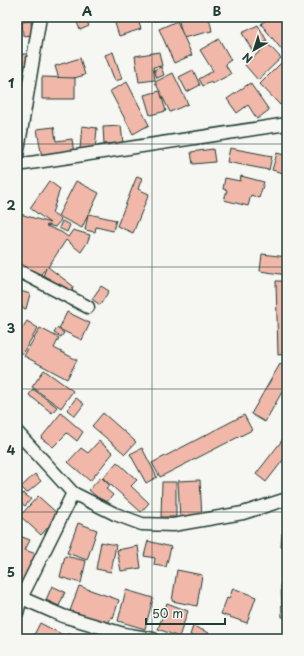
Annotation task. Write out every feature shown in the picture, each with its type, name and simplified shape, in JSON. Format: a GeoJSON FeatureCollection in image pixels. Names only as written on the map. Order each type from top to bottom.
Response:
{"type":"FeatureCollection","features":[{"type":"Feature","properties":{"kind":"street"},"geometry":{"type":"LineString","coordinates":[[17,156],[40,17]]}},
{"type":"Feature","properties":{"kind":"street"},"geometry":{"type":"LineString","coordinates":[[17,165],[287,124]]}},
{"type":"Feature","properties":{"kind":"street"},"geometry":{"type":"LineString","coordinates":[[17,270],[88,307]]}},
{"type":"Feature","properties":{"kind":"street"},"geometry":{"type":"LineString","coordinates":[[17,432],[73,493],[115,514],[142,524],[174,526],[243,513],[287,499]]}},
{"type":"Feature","properties":{"kind":"street"},"geometry":{"type":"LineString","coordinates":[[17,613],[19,597],[73,493]]}},
{"type":"Feature","properties":{"kind":"street"},"geometry":{"type":"LineString","coordinates":[[19,597],[102,633],[124,634],[153,639]]}},
{"type":"Feature","properties":{"kind":"building"},"geometry":{"type":"Polygon","coordinates":[[[75,17],[85,17],[89,26],[80,30],[75,17]]]}},
{"type":"Feature","properties":{"kind":"building"},"geometry":{"type":"Polygon","coordinates":[[[113,17],[137,17],[141,29],[119,36],[113,17]]]}},
{"type":"Feature","properties":{"kind":"building"},"geometry":{"type":"Polygon","coordinates":[[[153,17],[180,17],[154,21],[153,17]]]}},
{"type":"Feature","properties":{"kind":"building"},"geometry":{"type":"Polygon","coordinates":[[[178,17],[209,17],[212,31],[183,38],[178,17]]]}},
{"type":"Feature","properties":{"kind":"building"},"geometry":{"type":"Polygon","coordinates":[[[270,17],[287,17],[287,46],[282,50],[261,24],[270,17]]]}},
{"type":"Feature","properties":{"kind":"building"},"geometry":{"type":"Polygon","coordinates":[[[31,21],[32,35],[23,36],[22,22],[31,21]]]}},
{"type":"Feature","properties":{"kind":"building"},"geometry":{"type":"Polygon","coordinates":[[[177,21],[192,55],[174,63],[159,29],[177,21]]]}},
{"type":"Feature","properties":{"kind":"building"},"geometry":{"type":"Polygon","coordinates":[[[258,25],[267,41],[252,50],[242,33],[258,25]]]}},
{"type":"Feature","properties":{"kind":"building"},"geometry":{"type":"Polygon","coordinates":[[[219,39],[231,60],[225,64],[231,74],[212,84],[211,82],[203,86],[199,79],[213,71],[200,50],[219,39]]]}},
{"type":"Feature","properties":{"kind":"building"},"geometry":{"type":"Polygon","coordinates":[[[268,44],[281,58],[258,80],[245,65],[268,44]]]}},
{"type":"Feature","properties":{"kind":"building"},"geometry":{"type":"Polygon","coordinates":[[[113,52],[122,79],[115,81],[105,55],[113,52]]]}},
{"type":"Feature","properties":{"kind":"building"},"geometry":{"type":"Polygon","coordinates":[[[159,52],[162,66],[153,67],[155,80],[139,82],[135,56],[159,52]]]}},
{"type":"Feature","properties":{"kind":"building"},"geometry":{"type":"Polygon","coordinates":[[[22,54],[32,54],[31,80],[22,80],[22,54]]]}},
{"type":"Feature","properties":{"kind":"building"},"geometry":{"type":"Polygon","coordinates":[[[80,58],[85,75],[60,82],[55,66],[80,58]]]}},
{"type":"Feature","properties":{"kind":"building"},"geometry":{"type":"Polygon","coordinates":[[[281,63],[287,69],[287,98],[280,105],[260,84],[281,63]]]}},
{"type":"Feature","properties":{"kind":"building"},"geometry":{"type":"Polygon","coordinates":[[[161,67],[164,75],[157,78],[154,70],[161,67]]]}},
{"type":"Feature","properties":{"kind":"building"},"geometry":{"type":"Polygon","coordinates":[[[193,70],[200,85],[187,92],[179,77],[193,70]]]}},
{"type":"Feature","properties":{"kind":"building"},"geometry":{"type":"Polygon","coordinates":[[[173,73],[188,104],[170,112],[155,82],[173,73]]]}},
{"type":"Feature","properties":{"kind":"building"},"geometry":{"type":"Polygon","coordinates":[[[42,77],[75,78],[75,99],[42,99],[42,77]]]}},
{"type":"Feature","properties":{"kind":"building"},"geometry":{"type":"Polygon","coordinates":[[[127,82],[149,125],[133,134],[110,91],[127,82]]]}},
{"type":"Feature","properties":{"kind":"building"},"geometry":{"type":"Polygon","coordinates":[[[250,83],[269,110],[257,119],[248,105],[237,113],[227,99],[250,83]]]}},
{"type":"Feature","properties":{"kind":"building"},"geometry":{"type":"Polygon","coordinates":[[[160,91],[166,111],[150,115],[144,95],[160,91]]]}},
{"type":"Feature","properties":{"kind":"building"},"geometry":{"type":"Polygon","coordinates":[[[82,126],[97,128],[95,151],[80,149],[82,126]]]}},
{"type":"Feature","properties":{"kind":"building"},"geometry":{"type":"Polygon","coordinates":[[[121,126],[123,143],[104,144],[103,127],[121,126]]]}},
{"type":"Feature","properties":{"kind":"building"},"geometry":{"type":"Polygon","coordinates":[[[54,127],[56,141],[72,139],[74,154],[42,158],[37,129],[54,127]]]}},
{"type":"Feature","properties":{"kind":"building"},"geometry":{"type":"Polygon","coordinates":[[[230,148],[272,156],[269,170],[227,162],[230,148]]]}},
{"type":"Feature","properties":{"kind":"building"},"geometry":{"type":"Polygon","coordinates":[[[213,149],[215,162],[193,164],[191,152],[213,149]]]}},
{"type":"Feature","properties":{"kind":"building"},"geometry":{"type":"Polygon","coordinates":[[[286,149],[287,174],[272,170],[277,153],[284,155],[286,149]]]}},
{"type":"Feature","properties":{"kind":"building"},"geometry":{"type":"Polygon","coordinates":[[[137,176],[142,178],[138,189],[149,194],[133,233],[117,226],[137,176]]]}},
{"type":"Feature","properties":{"kind":"building"},"geometry":{"type":"Polygon","coordinates":[[[241,176],[264,182],[259,198],[251,195],[248,206],[224,200],[227,190],[223,189],[225,178],[240,181],[241,176]]]}},
{"type":"Feature","properties":{"kind":"building"},"geometry":{"type":"Polygon","coordinates":[[[49,181],[60,189],[52,213],[61,220],[55,227],[46,226],[61,232],[68,237],[73,230],[90,235],[81,252],[66,240],[48,267],[73,286],[72,291],[41,282],[46,268],[40,275],[17,268],[17,213],[50,223],[30,208],[49,181]]]}},
{"type":"Feature","properties":{"kind":"building"},"geometry":{"type":"Polygon","coordinates":[[[76,181],[99,193],[89,214],[116,220],[113,231],[96,227],[95,232],[85,230],[88,214],[82,228],[58,216],[76,181]]]}},
{"type":"Feature","properties":{"kind":"building"},"geometry":{"type":"Polygon","coordinates":[[[62,221],[70,225],[67,232],[59,228],[62,221]]]}},
{"type":"Feature","properties":{"kind":"building"},"geometry":{"type":"Polygon","coordinates":[[[262,254],[287,257],[287,275],[260,271],[262,254]]]}},
{"type":"Feature","properties":{"kind":"building"},"geometry":{"type":"Polygon","coordinates":[[[276,281],[287,281],[287,354],[278,355],[276,281]]]}},
{"type":"Feature","properties":{"kind":"building"},"geometry":{"type":"Polygon","coordinates":[[[101,286],[109,291],[100,305],[92,299],[101,286]]]}},
{"type":"Feature","properties":{"kind":"building"},"geometry":{"type":"Polygon","coordinates":[[[17,290],[30,294],[26,309],[17,306],[17,290]]]}},
{"type":"Feature","properties":{"kind":"building"},"geometry":{"type":"Polygon","coordinates":[[[67,312],[90,323],[82,340],[59,329],[67,312]]]}},
{"type":"Feature","properties":{"kind":"building"},"geometry":{"type":"Polygon","coordinates":[[[27,321],[38,328],[22,354],[17,351],[17,336],[27,321]]]}},
{"type":"Feature","properties":{"kind":"building"},"geometry":{"type":"Polygon","coordinates":[[[40,328],[59,338],[54,348],[77,360],[67,379],[24,356],[40,328]]]}},
{"type":"Feature","properties":{"kind":"building"},"geometry":{"type":"Polygon","coordinates":[[[57,328],[64,333],[61,337],[54,333],[57,328]]]}},
{"type":"Feature","properties":{"kind":"building"},"geometry":{"type":"Polygon","coordinates":[[[280,364],[287,368],[287,383],[265,422],[251,414],[280,364]]]}},
{"type":"Feature","properties":{"kind":"building"},"geometry":{"type":"Polygon","coordinates":[[[44,370],[73,391],[61,408],[32,387],[44,370]]]}},
{"type":"Feature","properties":{"kind":"building"},"geometry":{"type":"Polygon","coordinates":[[[33,389],[57,407],[52,413],[29,395],[33,389]]]}},
{"type":"Feature","properties":{"kind":"building"},"geometry":{"type":"Polygon","coordinates":[[[76,398],[84,404],[75,416],[67,410],[76,398]]]}},
{"type":"Feature","properties":{"kind":"building"},"geometry":{"type":"Polygon","coordinates":[[[61,413],[83,432],[77,441],[67,433],[53,447],[41,438],[61,413]]]}},
{"type":"Feature","properties":{"kind":"building"},"geometry":{"type":"Polygon","coordinates":[[[103,413],[136,442],[125,454],[92,426],[103,413]]]}},
{"type":"Feature","properties":{"kind":"building"},"geometry":{"type":"Polygon","coordinates":[[[244,415],[252,430],[160,477],[152,463],[244,415]]]}},
{"type":"Feature","properties":{"kind":"building"},"geometry":{"type":"Polygon","coordinates":[[[287,434],[287,455],[266,482],[256,474],[287,434]]]}},
{"type":"Feature","properties":{"kind":"building"},"geometry":{"type":"Polygon","coordinates":[[[99,441],[113,453],[90,481],[68,462],[81,448],[88,453],[99,441]]]}},
{"type":"Feature","properties":{"kind":"building"},"geometry":{"type":"Polygon","coordinates":[[[142,448],[157,477],[146,483],[130,454],[142,448]]]}},
{"type":"Feature","properties":{"kind":"building"},"geometry":{"type":"Polygon","coordinates":[[[117,462],[137,480],[131,486],[149,503],[141,512],[103,478],[117,462]]]}},
{"type":"Feature","properties":{"kind":"building"},"geometry":{"type":"Polygon","coordinates":[[[35,474],[41,481],[27,493],[21,487],[35,474]]]}},
{"type":"Feature","properties":{"kind":"building"},"geometry":{"type":"Polygon","coordinates":[[[101,477],[110,486],[106,489],[113,495],[105,504],[89,490],[101,477]]]}},
{"type":"Feature","properties":{"kind":"building"},"geometry":{"type":"Polygon","coordinates":[[[200,480],[202,518],[180,519],[178,481],[200,480]]]}},
{"type":"Feature","properties":{"kind":"building"},"geometry":{"type":"Polygon","coordinates":[[[162,482],[176,482],[176,517],[161,517],[162,482]]]}},
{"type":"Feature","properties":{"kind":"building"},"geometry":{"type":"Polygon","coordinates":[[[23,493],[31,499],[25,506],[17,500],[23,493]]]}},
{"type":"Feature","properties":{"kind":"building"},"geometry":{"type":"Polygon","coordinates":[[[38,496],[59,515],[41,535],[20,516],[38,496]]]}},
{"type":"Feature","properties":{"kind":"building"},"geometry":{"type":"Polygon","coordinates":[[[78,523],[97,530],[87,560],[67,553],[78,523]]]}},
{"type":"Feature","properties":{"kind":"building"},"geometry":{"type":"Polygon","coordinates":[[[282,533],[287,534],[287,548],[281,547],[282,533]]]}},
{"type":"Feature","properties":{"kind":"building"},"geometry":{"type":"Polygon","coordinates":[[[17,535],[30,540],[25,550],[36,554],[22,587],[17,585],[17,535]]]}},
{"type":"Feature","properties":{"kind":"building"},"geometry":{"type":"Polygon","coordinates":[[[148,541],[171,547],[166,567],[154,565],[155,558],[144,556],[148,541]]]}},
{"type":"Feature","properties":{"kind":"building"},"geometry":{"type":"Polygon","coordinates":[[[101,542],[116,545],[111,572],[96,569],[101,542]]]}},
{"type":"Feature","properties":{"kind":"building"},"geometry":{"type":"Polygon","coordinates":[[[138,546],[141,568],[121,571],[117,550],[138,546]]]}},
{"type":"Feature","properties":{"kind":"building"},"geometry":{"type":"Polygon","coordinates":[[[65,556],[86,561],[81,583],[60,577],[65,556]]]}},
{"type":"Feature","properties":{"kind":"building"},"geometry":{"type":"Polygon","coordinates":[[[177,570],[202,575],[197,606],[172,601],[177,570]]]}},
{"type":"Feature","properties":{"kind":"building"},"geometry":{"type":"Polygon","coordinates":[[[287,583],[287,617],[282,617],[281,584],[287,583]]]}},
{"type":"Feature","properties":{"kind":"building"},"geometry":{"type":"Polygon","coordinates":[[[52,586],[65,592],[59,606],[46,600],[52,586]]]}},
{"type":"Feature","properties":{"kind":"building"},"geometry":{"type":"Polygon","coordinates":[[[79,586],[119,600],[113,618],[111,617],[108,625],[70,611],[79,586]]]}},
{"type":"Feature","properties":{"kind":"building"},"geometry":{"type":"Polygon","coordinates":[[[233,588],[256,597],[247,623],[221,614],[227,598],[229,599],[233,588]]]}},
{"type":"Feature","properties":{"kind":"building"},"geometry":{"type":"Polygon","coordinates":[[[126,590],[153,598],[145,629],[118,621],[126,590]]]}},
{"type":"Feature","properties":{"kind":"building"},"geometry":{"type":"Polygon","coordinates":[[[167,603],[188,611],[179,637],[158,629],[167,603]]]}},
{"type":"Feature","properties":{"kind":"building"},"geometry":{"type":"Polygon","coordinates":[[[40,623],[63,635],[70,634],[78,639],[32,639],[40,623]]]}},
{"type":"Feature","properties":{"kind":"building"},"geometry":{"type":"Polygon","coordinates":[[[193,626],[209,633],[207,639],[199,639],[190,635],[193,626]]]}}]}
